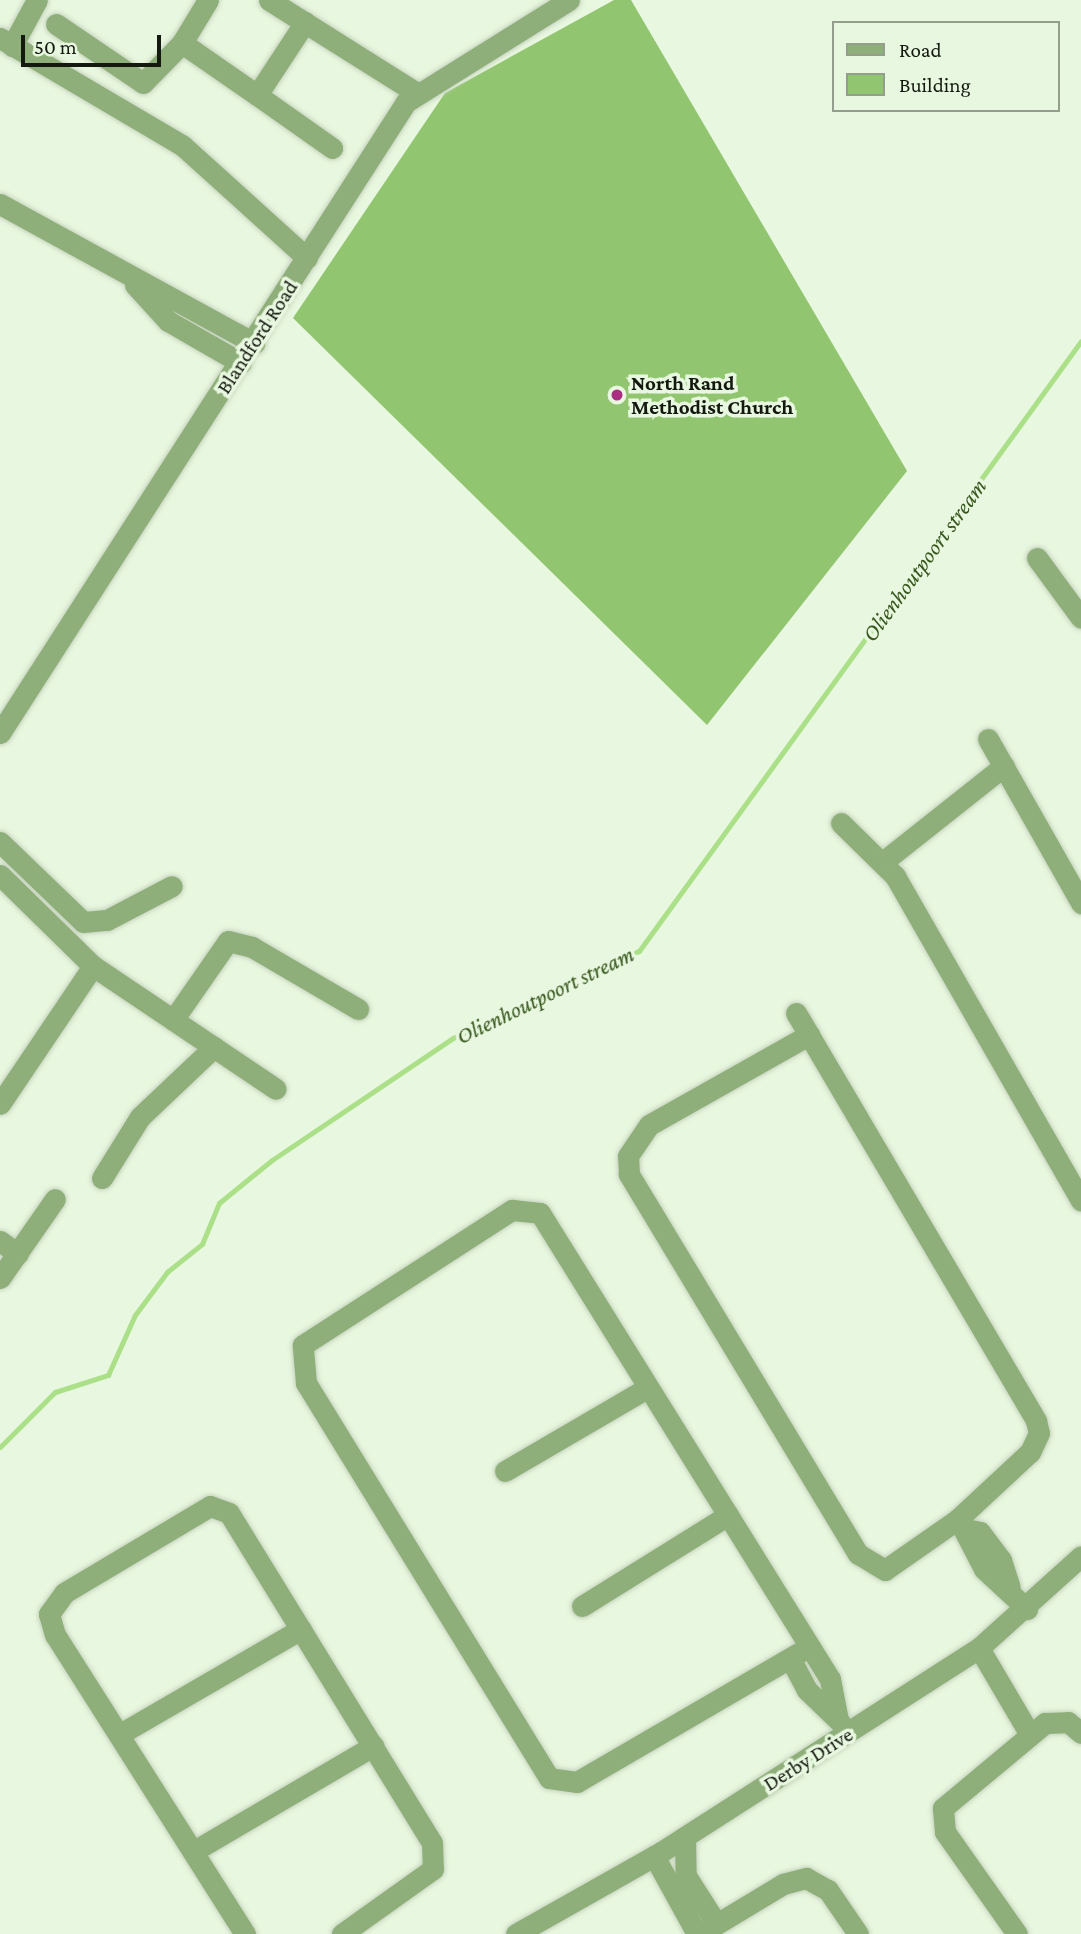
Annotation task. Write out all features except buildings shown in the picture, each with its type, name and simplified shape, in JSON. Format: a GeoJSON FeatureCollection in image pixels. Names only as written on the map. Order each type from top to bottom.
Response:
{"type":"FeatureCollection","features":[{"type":"Feature","properties":{"kind":"street"},"geometry":{"type":"LineString","coordinates":[[37,0],[6,42],[99,91],[183,146],[307,258]]}},
{"type":"Feature","properties":{"kind":"street"},"geometry":{"type":"LineString","coordinates":[[56,24],[143,83],[182,43],[208,0]]}},
{"type":"Feature","properties":{"kind":"street"},"geometry":{"type":"LineString","coordinates":[[269,0],[415,92]]}},
{"type":"Feature","properties":{"kind":"street","name":"Blandford Road"},"geometry":{"type":"LineString","coordinates":[[2,726],[241,363],[415,92],[569,0]]}},
{"type":"Feature","properties":{"kind":"street"},"geometry":{"type":"LineString","coordinates":[[257,95],[305,22]]}},
{"type":"Feature","properties":{"kind":"street"},"geometry":{"type":"LineString","coordinates":[[182,43],[332,148]]}},
{"type":"Feature","properties":{"kind":"street"},"geometry":{"type":"LineString","coordinates":[[0,204],[254,343]]}},
{"type":"Feature","properties":{"kind":"street"},"geometry":{"type":"LineString","coordinates":[[130,277],[168,321],[241,363]]}},
{"type":"Feature","properties":{"kind":"street"},"geometry":{"type":"LineString","coordinates":[[1037,558],[1081,618]]}},
{"type":"Feature","properties":{"kind":"street"},"geometry":{"type":"LineString","coordinates":[[988,739],[1081,903]]}},
{"type":"Feature","properties":{"kind":"street"},"geometry":{"type":"LineString","coordinates":[[884,861],[1004,766]]}},
{"type":"Feature","properties":{"kind":"street"},"geometry":{"type":"LineString","coordinates":[[841,823],[884,861],[1081,1201]]}},
{"type":"Feature","properties":{"kind":"street"},"geometry":{"type":"LineString","coordinates":[[0,842],[83,922],[107,920],[172,886]]}},
{"type":"Feature","properties":{"kind":"street"},"geometry":{"type":"LineString","coordinates":[[0,875],[93,967],[276,1088]]}},
{"type":"Feature","properties":{"kind":"street"},"geometry":{"type":"LineString","coordinates":[[173,1020],[228,941],[252,947],[358,1009]]}},
{"type":"Feature","properties":{"kind":"street"},"geometry":{"type":"LineString","coordinates":[[0,1104],[93,967]]}},
{"type":"Feature","properties":{"kind":"street"},"geometry":{"type":"LineString","coordinates":[[796,1013],[809,1035],[1037,1421],[1030,1452],[962,1524],[894,1569],[877,1568],[858,1554],[629,1174],[628,1156],[649,1125],[809,1035]]}},
{"type":"Feature","properties":{"kind":"street"},"geometry":{"type":"LineString","coordinates":[[102,1178],[140,1117],[214,1047]]}},
{"type":"Feature","properties":{"kind":"street"},"geometry":{"type":"LineString","coordinates":[[0,1278],[55,1199]]}},
{"type":"Feature","properties":{"kind":"street"},"geometry":{"type":"LineString","coordinates":[[799,1654],[577,1782],[549,1778],[313,1394],[300,1363],[303,1345],[316,1331],[512,1210],[528,1209],[551,1222],[647,1388],[728,1515],[799,1654],[830,1679],[842,1725]]}},
{"type":"Feature","properties":{"kind":"street"},"geometry":{"type":"LineString","coordinates":[[0,1241],[18,1254]]}},
{"type":"Feature","properties":{"kind":"street"},"geometry":{"type":"LineString","coordinates":[[505,1471],[647,1388]]}},
{"type":"Feature","properties":{"kind":"street"},"geometry":{"type":"LineString","coordinates":[[245,1934],[55,1635],[50,1614],[64,1593],[201,1508],[229,1513],[373,1746],[436,1858],[421,1881],[342,1934]]}},
{"type":"Feature","properties":{"kind":"street"},"geometry":{"type":"LineString","coordinates":[[582,1606],[728,1515]]}},
{"type":"Feature","properties":{"kind":"street"},"geometry":{"type":"LineString","coordinates":[[962,1524],[979,1532],[1001,1560],[1010,1587],[1027,1609]]}},
{"type":"Feature","properties":{"kind":"street","name":"Derby Drive"},"geometry":{"type":"LineString","coordinates":[[516,1934],[685,1837],[842,1725],[979,1648],[1027,1609],[1081,1556]]}},
{"type":"Feature","properties":{"kind":"street"},"geometry":{"type":"LineString","coordinates":[[120,1734],[301,1629]]}},
{"type":"Feature","properties":{"kind":"street"},"geometry":{"type":"LineString","coordinates":[[979,1648],[1029,1733]]}},
{"type":"Feature","properties":{"kind":"street"},"geometry":{"type":"LineString","coordinates":[[1017,1934],[941,1821],[949,1799],[1029,1733],[1057,1719],[1081,1733]]}},
{"type":"Feature","properties":{"kind":"street"},"geometry":{"type":"LineString","coordinates":[[194,1851],[373,1746]]}},
{"type":"Feature","properties":{"kind":"street"},"geometry":{"type":"LineString","coordinates":[[685,1837],[686,1875],[704,1930]]}},
{"type":"Feature","properties":{"kind":"street"},"geometry":{"type":"LineString","coordinates":[[653,1856],[704,1930]]}},
{"type":"Feature","properties":{"kind":"street"},"geometry":{"type":"LineString","coordinates":[[704,1930],[783,1884],[806,1878],[828,1890],[858,1934]]}},
{"type":"Feature","properties":{"kind":"waterway","name":"Olienhoutpoort stream"},"geometry":{"type":"LineString","coordinates":[[0,1447],[55,1392],[108,1375],[135,1315],[167,1272],[202,1244],[219,1203],[272,1160],[453,1038],[639,951],[1081,341]]}},
{"type":"Feature","properties":{"kind":"place","name":"North Rand Methodist Church"},"geometry":{"type":"Point","coordinates":[617,395]}}]}
